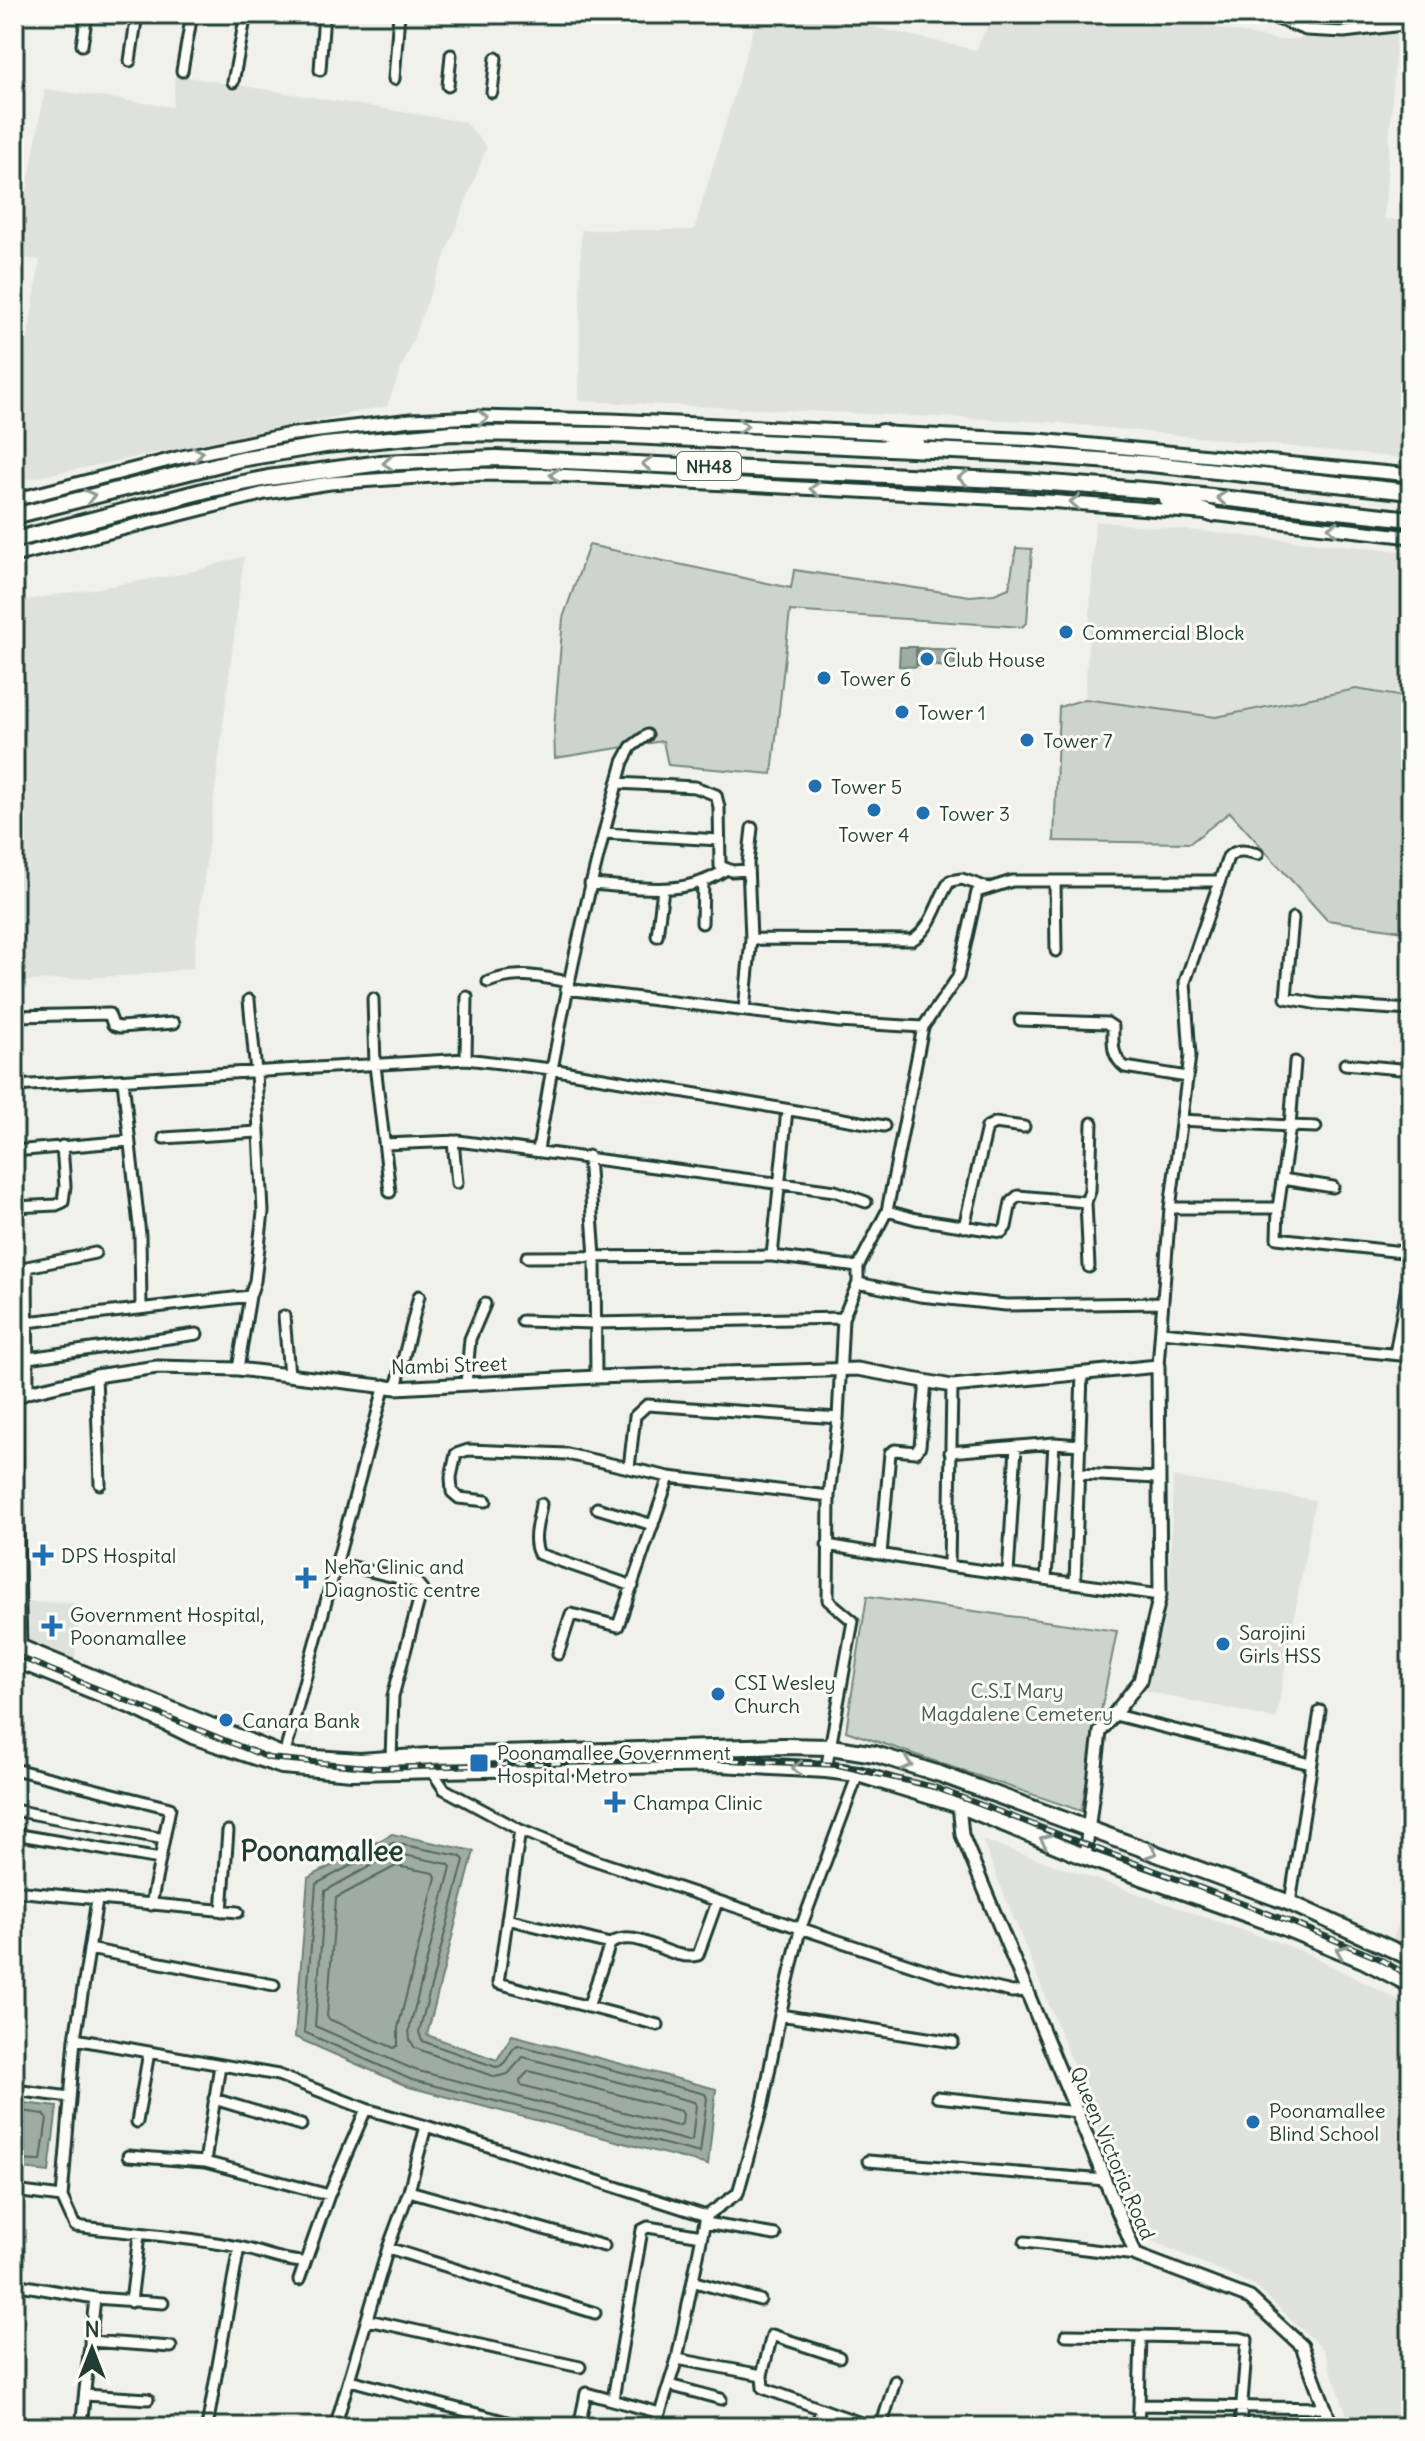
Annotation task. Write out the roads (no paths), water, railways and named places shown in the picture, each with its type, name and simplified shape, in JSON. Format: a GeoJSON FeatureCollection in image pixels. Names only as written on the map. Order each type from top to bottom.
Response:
{"type":"FeatureCollection","features":[{"type":"Feature","properties":{"kind":"main road"},"geometry":{"type":"LineString","coordinates":[[882,432],[917,443],[978,452]]}},
{"type":"Feature","properties":{"kind":"main road","name":"NH48"},"geometry":{"type":"LineString","coordinates":[[14,516],[240,459],[411,435],[537,433],[978,452],[1151,464],[1411,492]]}},
{"type":"Feature","properties":{"kind":"main road","name":"NH48"},"geometry":{"type":"LineString","coordinates":[[14,540],[238,483],[320,470],[439,459],[539,459],[1009,480],[1411,519]]}},
{"type":"Feature","properties":{"kind":"main road"},"geometry":{"type":"LineString","coordinates":[[1125,489],[1212,514]]}},
{"type":"Feature","properties":{"kind":"main road"},"geometry":{"type":"LineString","coordinates":[[17,1653],[86,1676],[283,1761],[352,1772],[429,1763],[831,1747],[875,1754],[940,1774],[1290,1903],[1411,1958]]}},
{"type":"Feature","properties":{"kind":"main road"},"geometry":{"type":"LineString","coordinates":[[283,1761],[720,1764],[858,1774],[959,1805],[1085,1857],[1283,1927],[1363,1960],[1411,1985]]}},
{"type":"Feature","properties":{"kind":"street"},"geometry":{"type":"LineString","coordinates":[[82,45],[87,14]]}},
{"type":"Feature","properties":{"kind":"street"},"geometry":{"type":"LineString","coordinates":[[130,61],[137,14]]}},
{"type":"Feature","properties":{"kind":"street"},"geometry":{"type":"LineString","coordinates":[[182,71],[192,14]]}},
{"type":"Feature","properties":{"kind":"street"},"geometry":{"type":"LineString","coordinates":[[233,82],[246,14]]}},
{"type":"Feature","properties":{"kind":"street"},"geometry":{"type":"LineString","coordinates":[[320,70],[324,14]]}},
{"type":"Feature","properties":{"kind":"street"},"geometry":{"type":"LineString","coordinates":[[394,79],[399,14]]}},
{"type":"Feature","properties":{"kind":"street"},"geometry":{"type":"LineString","coordinates":[[1265,14],[1306,30],[1344,32],[1411,24]]}},
{"type":"Feature","properties":{"kind":"street"},"geometry":{"type":"LineString","coordinates":[[448,86],[451,55]]}},
{"type":"Feature","properties":{"kind":"street"},"geometry":{"type":"LineString","coordinates":[[492,92],[496,58]]}},
{"type":"Feature","properties":{"kind":"street"},"geometry":{"type":"LineString","coordinates":[[14,500],[238,444],[321,430],[411,420],[556,418],[882,432],[1113,445],[1411,475]]}},
{"type":"Feature","properties":{"kind":"street"},"geometry":{"type":"LineString","coordinates":[[14,556],[265,493],[330,483],[439,475],[544,475],[1009,498],[1212,514],[1411,537]]}},
{"type":"Feature","properties":{"kind":"street"},"geometry":{"type":"LineString","coordinates":[[538,1150],[567,985],[590,884],[623,762],[631,747],[647,735]]}},
{"type":"Feature","properties":{"kind":"street"},"geometry":{"type":"LineString","coordinates":[[617,783],[695,787],[716,795],[719,807],[719,860],[725,870]]}},
{"type":"Feature","properties":{"kind":"street"},"geometry":{"type":"LineString","coordinates":[[744,1010],[751,939],[748,870],[752,828]]}},
{"type":"Feature","properties":{"kind":"street"},"geometry":{"type":"LineString","coordinates":[[604,833],[719,840]]}},
{"type":"Feature","properties":{"kind":"street"},"geometry":{"type":"LineString","coordinates":[[1085,1857],[1100,1732],[1140,1681],[1160,1595],[1158,1366],[1170,1208],[1191,1038],[1185,982],[1228,857],[1233,852],[1258,854]]}},
{"type":"Feature","properties":{"kind":"street"},"geometry":{"type":"LineString","coordinates":[[590,884],[686,888],[725,870],[748,870]]}},
{"type":"Feature","properties":{"kind":"street"},"geometry":{"type":"LineString","coordinates":[[751,939],[912,940],[919,936],[935,912],[950,881],[962,879],[990,888]]}},
{"type":"Feature","properties":{"kind":"street"},"geometry":{"type":"LineString","coordinates":[[826,1770],[853,1621],[828,1600],[829,1496],[838,1418],[843,1318],[858,1283],[858,1267],[887,1211],[923,1027],[958,977],[977,892],[1012,881],[1218,881]]}},
{"type":"Feature","properties":{"kind":"street"},"geometry":{"type":"LineString","coordinates":[[1055,881],[1056,951]]}},
{"type":"Feature","properties":{"kind":"street"},"geometry":{"type":"LineString","coordinates":[[702,923],[703,882]]}},
{"type":"Feature","properties":{"kind":"street"},"geometry":{"type":"LineString","coordinates":[[657,936],[663,889]]}},
{"type":"Feature","properties":{"kind":"street"},"geometry":{"type":"LineString","coordinates":[[1293,918],[1286,998],[1318,1004],[1411,1010]]}},
{"type":"Feature","properties":{"kind":"street"},"geometry":{"type":"LineString","coordinates":[[488,982],[523,974],[567,985],[744,1010],[838,1022],[923,1027]]}},
{"type":"Feature","properties":{"kind":"street"},"geometry":{"type":"LineString","coordinates":[[466,1059],[467,997]]}},
{"type":"Feature","properties":{"kind":"street"},"geometry":{"type":"LineString","coordinates":[[373,999],[375,1065],[390,1192]]}},
{"type":"Feature","properties":{"kind":"street"},"geometry":{"type":"LineString","coordinates":[[238,1369],[255,1281],[263,1212],[249,1000]]}},
{"type":"Feature","properties":{"kind":"street"},"geometry":{"type":"LineString","coordinates":[[14,1016],[109,1014],[113,1025],[120,1027],[174,1023]]}},
{"type":"Feature","properties":{"kind":"street"},"geometry":{"type":"LineString","coordinates":[[1020,1020],[1112,1024],[1113,1051],[1125,1067],[1187,1077]]}},
{"type":"Feature","properties":{"kind":"street"},"geometry":{"type":"LineString","coordinates":[[14,1086],[466,1059],[551,1069],[884,1126]]}},
{"type":"Feature","properties":{"kind":"street"},"geometry":{"type":"LineString","coordinates":[[1295,1062],[1277,1238],[1411,1253]]}},
{"type":"Feature","properties":{"kind":"street"},"geometry":{"type":"LineString","coordinates":[[1345,1064],[1411,1070]]}},
{"type":"Feature","properties":{"kind":"street"},"geometry":{"type":"LineString","coordinates":[[123,1080],[140,1235],[141,1307]]}},
{"type":"Feature","properties":{"kind":"street"},"geometry":{"type":"LineString","coordinates":[[772,1256],[787,1110]]}},
{"type":"Feature","properties":{"kind":"street"},"geometry":{"type":"LineString","coordinates":[[1181,1120],[1316,1127]]}},
{"type":"Feature","properties":{"kind":"street"},"geometry":{"type":"LineString","coordinates":[[964,1227],[987,1127],[995,1123],[1024,1127]]}},
{"type":"Feature","properties":{"kind":"street"},"geometry":{"type":"LineString","coordinates":[[1089,1267],[1086,1202],[1090,1191],[1092,1123]]}},
{"type":"Feature","properties":{"kind":"street"},"geometry":{"type":"LineString","coordinates":[[164,1138],[258,1132]]}},
{"type":"Feature","properties":{"kind":"street"},"geometry":{"type":"LineString","coordinates":[[14,1151],[129,1141]]}},
{"type":"Feature","properties":{"kind":"street"},"geometry":{"type":"LineString","coordinates":[[384,1144],[453,1141],[588,1156],[835,1191],[866,1202]]}},
{"type":"Feature","properties":{"kind":"street"},"geometry":{"type":"LineString","coordinates":[[453,1141],[457,1183]]}},
{"type":"Feature","properties":{"kind":"street"},"geometry":{"type":"LineString","coordinates":[[14,1207],[63,1202],[62,1146]]}},
{"type":"Feature","properties":{"kind":"street"},"geometry":{"type":"LineString","coordinates":[[588,1156],[595,1257],[596,1377]]}},
{"type":"Feature","properties":{"kind":"street"},"geometry":{"type":"LineString","coordinates":[[1282,1179],[1333,1187]]}},
{"type":"Feature","properties":{"kind":"street"},"geometry":{"type":"LineString","coordinates":[[887,1211],[964,1227],[1005,1230],[1011,1202],[1018,1196],[1086,1202]]}},
{"type":"Feature","properties":{"kind":"street"},"geometry":{"type":"LineString","coordinates":[[1170,1208],[1278,1208]]}},
{"type":"Feature","properties":{"kind":"street"},"geometry":{"type":"LineString","coordinates":[[28,1392],[27,1267],[95,1253]]}},
{"type":"Feature","properties":{"kind":"street"},"geometry":{"type":"LineString","coordinates":[[527,1257],[772,1256],[858,1267]]}},
{"type":"Feature","properties":{"kind":"street"},"geometry":{"type":"LineString","coordinates":[[1395,1354],[1411,1264]]}},
{"type":"Feature","properties":{"kind":"street"},"geometry":{"type":"LineString","coordinates":[[858,1283],[920,1296],[1006,1305],[1163,1303]]}},
{"type":"Feature","properties":{"kind":"street"},"geometry":{"type":"LineString","coordinates":[[27,1322],[250,1296]]}},
{"type":"Feature","properties":{"kind":"street"},"geometry":{"type":"LineString","coordinates":[[283,1761],[337,1563],[419,1296]]}},
{"type":"Feature","properties":{"kind":"street"},"geometry":{"type":"LineString","coordinates":[[466,1384],[470,1339],[485,1304]]}},
{"type":"Feature","properties":{"kind":"street"},"geometry":{"type":"LineString","coordinates":[[284,1316],[289,1375]]}},
{"type":"Feature","properties":{"kind":"street"},"geometry":{"type":"LineString","coordinates":[[522,1321],[594,1323],[843,1318]]}},
{"type":"Feature","properties":{"kind":"street"},"geometry":{"type":"LineString","coordinates":[[1161,1332],[1411,1356]]}},
{"type":"Feature","properties":{"kind":"street"},"geometry":{"type":"LineString","coordinates":[[14,1360],[197,1334]]}},
{"type":"Feature","properties":{"kind":"street","name":"Nambi Street"},"geometry":{"type":"LineString","coordinates":[[15,1398],[96,1376],[157,1367],[238,1369],[390,1386],[857,1369],[952,1386],[1158,1366]]}},
{"type":"Feature","properties":{"kind":"street"},"geometry":{"type":"LineString","coordinates":[[1075,1583],[1082,1373]]}},
{"type":"Feature","properties":{"kind":"street"},"geometry":{"type":"LineString","coordinates":[[96,1376],[100,1484]]}},
{"type":"Feature","properties":{"kind":"street"},"geometry":{"type":"LineString","coordinates":[[881,1554],[890,1453],[895,1450],[916,1452],[920,1446],[926,1381]]}},
{"type":"Feature","properties":{"kind":"street"},"geometry":{"type":"LineString","coordinates":[[949,1566],[952,1386]]}},
{"type":"Feature","properties":{"kind":"street"},"geometry":{"type":"LineString","coordinates":[[14,1690],[17,1653],[15,1398]]}},
{"type":"Feature","properties":{"kind":"street"},"geometry":{"type":"LineString","coordinates":[[629,1468],[635,1416],[647,1405],[838,1418]]}},
{"type":"Feature","properties":{"kind":"street"},"geometry":{"type":"LineString","coordinates":[[950,1452],[1054,1443],[1081,1445]]}},
{"type":"Feature","properties":{"kind":"street"},"geometry":{"type":"LineString","coordinates":[[1046,1579],[1054,1443]]}},
{"type":"Feature","properties":{"kind":"street"},"geometry":{"type":"LineString","coordinates":[[1008,1574],[1016,1447]]}},
{"type":"Feature","properties":{"kind":"street"},"geometry":{"type":"LineString","coordinates":[[486,1501],[459,1498],[452,1492],[452,1461],[456,1454],[468,1450],[567,1454],[669,1477],[829,1496]]}},
{"type":"Feature","properties":{"kind":"street"},"geometry":{"type":"LineString","coordinates":[[1080,1474],[1157,1478]]}},
{"type":"Feature","properties":{"kind":"street"},"geometry":{"type":"LineString","coordinates":[[558,1654],[571,1614],[618,1626],[669,1477]]}},
{"type":"Feature","properties":{"kind":"street"},"geometry":{"type":"LineString","coordinates":[[541,1504],[536,1533],[539,1554],[633,1586]]}},
{"type":"Feature","properties":{"kind":"street"},"geometry":{"type":"LineString","coordinates":[[597,1508],[653,1525]]}},
{"type":"Feature","properties":{"kind":"street"},"geometry":{"type":"LineString","coordinates":[[827,1545],[949,1566],[1160,1595]]}},
{"type":"Feature","properties":{"kind":"street"},"geometry":{"type":"LineString","coordinates":[[337,1563],[417,1583],[422,1589],[393,1696],[391,1760]]}},
{"type":"Feature","properties":{"kind":"street"},"geometry":{"type":"LineString","coordinates":[[1290,1903],[1320,1711]]}},
{"type":"Feature","properties":{"kind":"street"},"geometry":{"type":"LineString","coordinates":[[1115,1715],[1311,1764]]}},
{"type":"Feature","properties":{"kind":"street"},"geometry":{"type":"LineString","coordinates":[[429,1763],[444,1789],[520,1830],[591,1859],[951,1978],[1012,1992],[1027,1991]]}},
{"type":"Feature","properties":{"kind":"street"},"geometry":{"type":"LineString","coordinates":[[14,1769],[170,1808],[151,1905]]}},
{"type":"Feature","properties":{"kind":"street"},"geometry":{"type":"LineString","coordinates":[[656,2427],[677,2359],[695,2282],[705,2220],[738,2193],[763,2104],[800,1930],[858,1774]]}},
{"type":"Feature","properties":{"kind":"street","name":"Queen Victoria Road"},"geometry":{"type":"LineString","coordinates":[[959,1805],[962,1835],[1136,2255],[1250,2298],[1302,2346],[1332,2427]]}},
{"type":"Feature","properties":{"kind":"street"},"geometry":{"type":"LineString","coordinates":[[14,1810],[164,1839]]}},
{"type":"Feature","properties":{"kind":"street"},"geometry":{"type":"LineString","coordinates":[[520,1830],[498,1983],[658,2025]]}},
{"type":"Feature","properties":{"kind":"street"},"geometry":{"type":"LineString","coordinates":[[222,1911],[228,1831]]}},
{"type":"Feature","properties":{"kind":"street"},"geometry":{"type":"LineString","coordinates":[[14,1834],[160,1859]]}},
{"type":"Feature","properties":{"kind":"street"},"geometry":{"type":"LineString","coordinates":[[14,1891],[238,1912]]}},
{"type":"Feature","properties":{"kind":"street"},"geometry":{"type":"LineString","coordinates":[[97,1900],[75,2039],[62,2197],[75,2226],[170,2236],[305,2262]]}},
{"type":"Feature","properties":{"kind":"street"},"geometry":{"type":"LineString","coordinates":[[588,2007],[610,1944],[616,1940],[635,1940],[684,1956],[698,1955],[717,1902]]}},
{"type":"Feature","properties":{"kind":"street"},"geometry":{"type":"LineString","coordinates":[[507,1919],[610,1944]]}},
{"type":"Feature","properties":{"kind":"street"},"geometry":{"type":"LineString","coordinates":[[89,1949],[274,1985]]}},
{"type":"Feature","properties":{"kind":"street"},"geometry":{"type":"LineString","coordinates":[[780,2015],[953,2042]]}},
{"type":"Feature","properties":{"kind":"street"},"geometry":{"type":"LineString","coordinates":[[75,2039],[278,2075],[366,2109],[426,2126],[705,2220],[775,2235]]}},
{"type":"Feature","properties":{"kind":"street"},"geometry":{"type":"LineString","coordinates":[[137,2122],[149,2052]]}},
{"type":"Feature","properties":{"kind":"street"},"geometry":{"type":"LineString","coordinates":[[205,2162],[220,2065]]}},
{"type":"Feature","properties":{"kind":"street"},"geometry":{"type":"LineString","coordinates":[[14,2090],[70,2097]]}},
{"type":"Feature","properties":{"kind":"street"},"geometry":{"type":"LineString","coordinates":[[937,2097],[1077,2112]]}},
{"type":"Feature","properties":{"kind":"street"},"geometry":{"type":"LineString","coordinates":[[214,2099],[301,2125]]}},
{"type":"Feature","properties":{"kind":"street"},"geometry":{"type":"LineString","coordinates":[[299,2280],[329,2195],[366,2109]]}},
{"type":"Feature","properties":{"kind":"street"},"geometry":{"type":"LineString","coordinates":[[335,2427],[388,2248],[409,2191],[426,2126]]}},
{"type":"Feature","properties":{"kind":"street"},"geometry":{"type":"LineString","coordinates":[[128,2156],[205,2162],[329,2195]]}},
{"type":"Feature","properties":{"kind":"street"},"geometry":{"type":"LineString","coordinates":[[868,2161],[1105,2180]]}},
{"type":"Feature","properties":{"kind":"street"},"geometry":{"type":"LineString","coordinates":[[14,2191],[62,2197]]}},
{"type":"Feature","properties":{"kind":"street"},"geometry":{"type":"LineString","coordinates":[[409,2191],[604,2246]]}},
{"type":"Feature","properties":{"kind":"street"},"geometry":{"type":"LineString","coordinates":[[613,2399],[642,2230],[648,2227],[702,2236]]}},
{"type":"Feature","properties":{"kind":"street"},"geometry":{"type":"LineString","coordinates":[[131,2302],[139,2235]]}},
{"type":"Feature","properties":{"kind":"street"},"geometry":{"type":"LineString","coordinates":[[1025,2242],[1136,2255]]}},
{"type":"Feature","properties":{"kind":"street"},"geometry":{"type":"LineString","coordinates":[[207,2427],[239,2247]]}},
{"type":"Feature","properties":{"kind":"street"},"geometry":{"type":"LineString","coordinates":[[388,2248],[595,2313]]}},
{"type":"Feature","properties":{"kind":"street"},"geometry":{"type":"LineString","coordinates":[[695,2282],[760,2300]]}},
{"type":"Feature","properties":{"kind":"street"},"geometry":{"type":"LineString","coordinates":[[14,2284],[95,2298],[163,2303]]}},
{"type":"Feature","properties":{"kind":"street"},"geometry":{"type":"LineString","coordinates":[[81,2427],[95,2298]]}},
{"type":"Feature","properties":{"kind":"street"},"geometry":{"type":"LineString","coordinates":[[368,2320],[580,2367]]}},
{"type":"Feature","properties":{"kind":"street"},"geometry":{"type":"LineString","coordinates":[[839,2357],[772,2335],[762,2375],[763,2388],[872,2427]]}},
{"type":"Feature","properties":{"kind":"street"},"geometry":{"type":"LineString","coordinates":[[1066,2335],[1247,2340],[1240,2427]]}},
{"type":"Feature","properties":{"kind":"street"},"geometry":{"type":"LineString","coordinates":[[1138,2427],[1141,2336]]}},
{"type":"Feature","properties":{"kind":"street"},"geometry":{"type":"LineString","coordinates":[[90,2341],[171,2347]]}},
{"type":"Feature","properties":{"kind":"street"},"geometry":{"type":"LineString","coordinates":[[677,2359],[762,2375]]}},
{"type":"Feature","properties":{"kind":"street"},"geometry":{"type":"LineString","coordinates":[[350,2380],[511,2423],[511,2427]]}},
{"type":"Feature","properties":{"kind":"street"},"geometry":{"type":"LineString","coordinates":[[881,2427],[895,2381]]}},
{"type":"Feature","properties":{"kind":"street"},"geometry":{"type":"LineString","coordinates":[[669,2385],[721,2399]]}},
{"type":"Feature","properties":{"kind":"street"},"geometry":{"type":"LineString","coordinates":[[579,2427],[586,2393],[660,2413]]}},
{"type":"Feature","properties":{"kind":"street"},"geometry":{"type":"LineString","coordinates":[[85,2395],[148,2399]]}},
{"type":"Feature","properties":{"kind":"street"},"geometry":{"type":"LineString","coordinates":[[1139,2405],[1326,2408]]}},
{"type":"Feature","properties":{"kind":"street"},"geometry":{"type":"LineString","coordinates":[[816,2427],[821,2410]]}},
{"type":"Feature","properties":{"kind":"water"},"geometry":{"type":"Polygon","coordinates":[[[900,647],[916,647],[916,667],[899,666],[900,647]]]}},
{"type":"Feature","properties":{"kind":"water"},"geometry":{"type":"Polygon","coordinates":[[[918,648],[956,650],[955,667],[917,665],[918,648]]]}},
{"type":"Feature","properties":{"kind":"water"},"geometry":{"type":"Polygon","coordinates":[[[392,1834],[474,1851],[427,2035],[497,2060],[512,2035],[716,2089],[708,2165],[409,2087],[295,2037],[308,1878],[392,1834]]]}},
{"type":"Feature","properties":{"kind":"water"},"geometry":{"type":"Polygon","coordinates":[[[14,2102],[57,2107],[49,2172],[14,2168],[14,2102]]]}},
{"type":"Feature","properties":{"kind":"railway"},"geometry":{"type":"LineString","coordinates":[[14,1655],[269,1758],[378,1768],[705,1759],[838,1765],[934,1787],[1296,1924],[1380,1959],[1411,1977]]}},
{"type":"Feature","properties":{"kind":"place","name":"Commercial Block"},"geometry":{"type":"Point","coordinates":[1066,632]}},
{"type":"Feature","properties":{"kind":"place","name":"Club House"},"geometry":{"type":"Point","coordinates":[927,659]}},
{"type":"Feature","properties":{"kind":"place","name":"Tower 6"},"geometry":{"type":"Point","coordinates":[824,678]}},
{"type":"Feature","properties":{"kind":"place","name":"Tower 1"},"geometry":{"type":"Point","coordinates":[902,712]}},
{"type":"Feature","properties":{"kind":"place","name":"Tower 7"},"geometry":{"type":"Point","coordinates":[1027,740]}},
{"type":"Feature","properties":{"kind":"place","name":"Tower 5"},"geometry":{"type":"Point","coordinates":[815,786]}},
{"type":"Feature","properties":{"kind":"place","name":"Tower 4"},"geometry":{"type":"Point","coordinates":[874,810]}},
{"type":"Feature","properties":{"kind":"place","name":"Tower 3"},"geometry":{"type":"Point","coordinates":[923,813]}},
{"type":"Feature","properties":{"kind":"place","name":"DPS Hospital"},"geometry":{"type":"Point","coordinates":[43,1555]}},
{"type":"Feature","properties":{"kind":"place","name":"Neha Clinic and Diagnostic centre"},"geometry":{"type":"Point","coordinates":[306,1578]}},
{"type":"Feature","properties":{"kind":"place","name":"Government Hospital, Poonamallee"},"geometry":{"type":"Point","coordinates":[52,1626]}},
{"type":"Feature","properties":{"kind":"place","name":"Sarojini Girls HSS"},"geometry":{"type":"Point","coordinates":[1223,1644]}},
{"type":"Feature","properties":{"kind":"place","name":"CSI Wesley Church"},"geometry":{"type":"Point","coordinates":[718,1694]}},
{"type":"Feature","properties":{"kind":"place","name":"Canara Bank"},"geometry":{"type":"Point","coordinates":[226,1720]}},
{"type":"Feature","properties":{"kind":"place","name":"Poonamallee Government Hospital Metro"},"geometry":{"type":"Point","coordinates":[479,1763]}},
{"type":"Feature","properties":{"kind":"place","name":"Champa Clinic"},"geometry":{"type":"Point","coordinates":[615,1802]}},
{"type":"Feature","properties":{"kind":"place","name":"Poonamallee Blind School"},"geometry":{"type":"Point","coordinates":[1253,2122]}},
{"type":"Feature","properties":{"kind":"district","name":"Poonamallee"},"geometry":{"type":"Point","coordinates":[322,1851]}},
{"type":"Feature","properties":{"kind":"park label","name":"C.S.I Mary Magdalene Cemetery"},"geometry":{"type":"Point","coordinates":[1017,1702]}}]}
